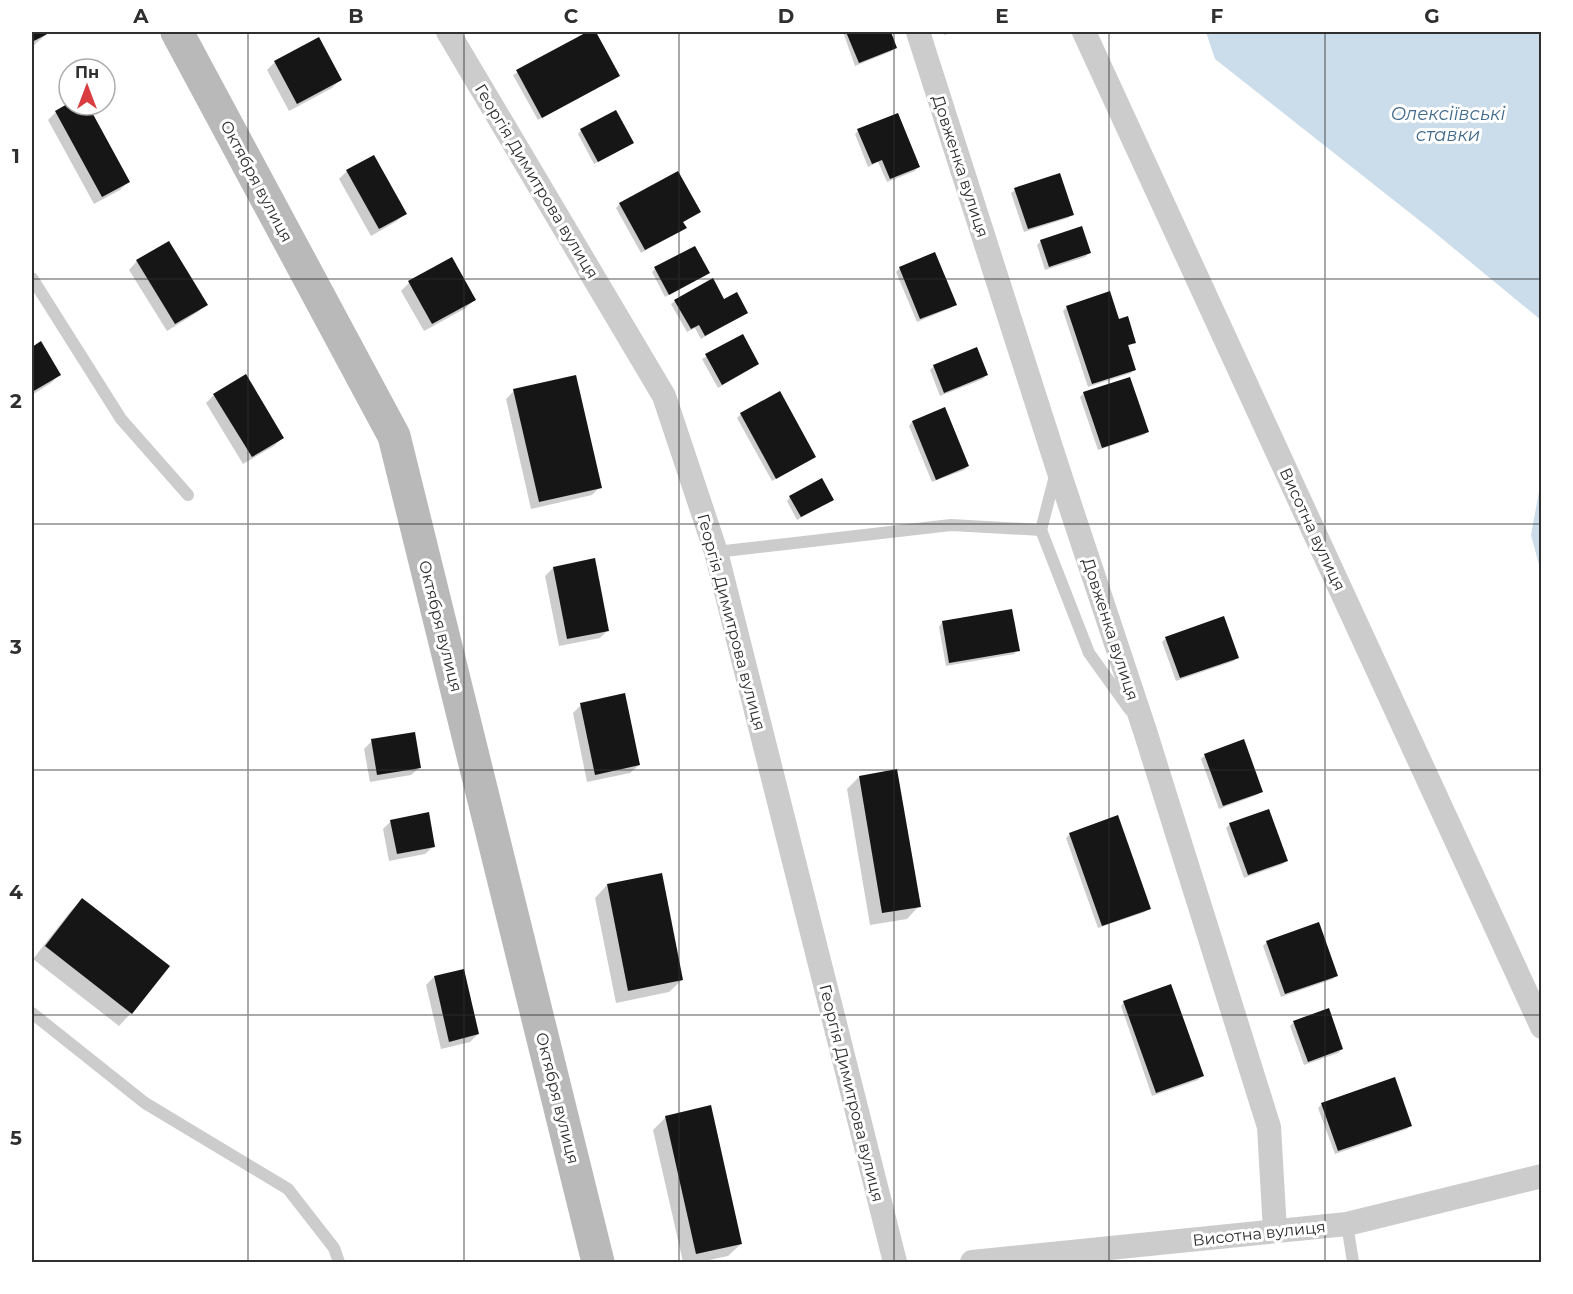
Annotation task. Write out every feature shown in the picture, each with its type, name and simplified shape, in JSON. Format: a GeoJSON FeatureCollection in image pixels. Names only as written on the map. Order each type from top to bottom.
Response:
{"type":"FeatureCollection","features":[{"type":"Feature","properties":{"kind":"street","name":"Октября вулиця"},"geometry":{"type":"LineString","coordinates":[[177,32],[394,436],[598,1263]]}},
{"type":"Feature","properties":{"kind":"street","name":"Георгія Димитрова вулиця"},"geometry":{"type":"LineString","coordinates":[[448,32],[664,396],[716,552],[895,1263]]}},
{"type":"Feature","properties":{"kind":"street","name":"Довженка вулиця"},"geometry":{"type":"LineString","coordinates":[[918,32],[1144,731],[1269,1127],[1275,1231]]}},
{"type":"Feature","properties":{"kind":"street","name":"Висотна вулиця"},"geometry":{"type":"LineString","coordinates":[[1084,32],[1542,1027]]}},
{"type":"Feature","properties":{"kind":"street","name":"Висотна вулиця"},"geometry":{"type":"LineString","coordinates":[[972,1263],[1347,1224],[1542,1176]]}},
{"type":"Feature","properties":{"kind":"lane"},"geometry":{"type":"LineString","coordinates":[[32,278],[121,419],[188,495]]}},
{"type":"Feature","properties":{"kind":"lane"},"geometry":{"type":"LineString","coordinates":[[1057,466],[1041,530],[1089,653],[1144,731]]}},
{"type":"Feature","properties":{"kind":"lane"},"geometry":{"type":"LineString","coordinates":[[716,552],[951,525],[1041,530]]}},
{"type":"Feature","properties":{"kind":"lane"},"geometry":{"type":"LineString","coordinates":[[32,1013],[145,1103],[288,1189],[334,1248],[339,1263]]}},
{"type":"Feature","properties":{"kind":"lane"},"geometry":{"type":"LineString","coordinates":[[1347,1224],[1353,1263]]}},
{"type":"Feature","properties":{"kind":"water","name":"Олексіївські ставки"},"geometry":{"type":"Polygon","coordinates":[[[1206,32],[1541,32],[1541,320],[1429,228],[1215,59],[1206,32]]]}},
{"type":"Feature","properties":{"kind":"water"},"geometry":{"type":"Polygon","coordinates":[[[1541,481],[1541,572],[1531,535],[1541,481]]]}},
{"type":"Feature","properties":{"kind":"building"},"geometry":{"type":"Polygon","coordinates":[[[32,32],[51,32],[32,42],[32,32]]]}},
{"type":"Feature","properties":{"kind":"building"},"geometry":{"type":"Polygon","coordinates":[[[587,32],[596,32],[620,76],[542,118],[516,70],[587,32]]]}},
{"type":"Feature","properties":{"kind":"building"},"geometry":{"type":"Polygon","coordinates":[[[846,32],[891,32],[897,48],[859,63],[846,32]]]}},
{"type":"Feature","properties":{"kind":"building"},"geometry":{"type":"Polygon","coordinates":[[[319,37],[342,80],[297,104],[274,61],[319,37]]]}},
{"type":"Feature","properties":{"kind":"building"},"geometry":{"type":"Polygon","coordinates":[[[616,110],[634,143],[598,162],[580,129],[616,110]]]}},
{"type":"Feature","properties":{"kind":"building"},"geometry":{"type":"Polygon","coordinates":[[[898,113],[920,167],[890,179],[882,160],[872,164],[857,129],[898,113]]]}},
{"type":"Feature","properties":{"kind":"building"},"geometry":{"type":"Polygon","coordinates":[[[58,117],[95,117],[130,182],[102,197],[58,117]]]}},
{"type":"Feature","properties":{"kind":"building"},"geometry":{"type":"Polygon","coordinates":[[[374,155],[407,214],[379,229],[346,170],[374,155]]]}},
{"type":"Feature","properties":{"kind":"building"},"geometry":{"type":"Polygon","coordinates":[[[678,171],[701,212],[683,222],[687,228],[645,250],[619,203],[678,171]]]}},
{"type":"Feature","properties":{"kind":"building"},"geometry":{"type":"Polygon","coordinates":[[[1060,173],[1074,215],[1028,229],[1014,188],[1060,173]]]}},
{"type":"Feature","properties":{"kind":"building"},"geometry":{"type":"Polygon","coordinates":[[[1082,226],[1091,253],[1049,267],[1040,240],[1082,226]]]}},
{"type":"Feature","properties":{"kind":"building"},"geometry":{"type":"Polygon","coordinates":[[[169,241],[208,305],[175,324],[136,260],[169,241]]]}},
{"type":"Feature","properties":{"kind":"building"},"geometry":{"type":"Polygon","coordinates":[[[695,246],[710,273],[669,295],[654,267],[695,246]]]}},
{"type":"Feature","properties":{"kind":"building"},"geometry":{"type":"Polygon","coordinates":[[[935,252],[957,305],[920,319],[899,267],[935,252]]]}},
{"type":"Feature","properties":{"kind":"building"},"geometry":{"type":"Polygon","coordinates":[[[452,257],[476,300],[432,324],[408,281],[452,257]]]}},
{"type":"Feature","properties":{"kind":"building"},"geometry":{"type":"Polygon","coordinates":[[[713,278],[724,299],[737,292],[748,313],[705,336],[699,325],[691,329],[674,300],[713,278]]]}},
{"type":"Feature","properties":{"kind":"building"},"geometry":{"type":"Polygon","coordinates":[[[1110,291],[1119,319],[1128,316],[1136,343],[1128,345],[1136,370],[1092,384],[1066,306],[1110,291]]]}},
{"type":"Feature","properties":{"kind":"building"},"geometry":{"type":"Polygon","coordinates":[[[743,334],[759,364],[722,385],[705,354],[743,334]]]}},
{"type":"Feature","properties":{"kind":"building"},"geometry":{"type":"Polygon","coordinates":[[[41,341],[61,375],[32,392],[32,347],[41,341]]]}},
{"type":"Feature","properties":{"kind":"building"},"geometry":{"type":"Polygon","coordinates":[[[977,347],[988,375],[944,393],[933,365],[977,347]]]}},
{"type":"Feature","properties":{"kind":"building"},"geometry":{"type":"Polygon","coordinates":[[[246,374],[284,438],[252,457],[213,394],[246,374]]]}},
{"type":"Feature","properties":{"kind":"building"},"geometry":{"type":"Polygon","coordinates":[[[576,375],[602,488],[539,502],[513,389],[576,375]]]}},
{"type":"Feature","properties":{"kind":"building"},"geometry":{"type":"Polygon","coordinates":[[[1130,377],[1149,432],[1102,448],[1083,392],[1130,377]]]}},
{"type":"Feature","properties":{"kind":"building"},"geometry":{"type":"Polygon","coordinates":[[[780,391],[816,457],[776,479],[740,413],[780,391]]]}},
{"type":"Feature","properties":{"kind":"building"},"geometry":{"type":"Polygon","coordinates":[[[945,407],[969,466],[936,480],[912,421],[945,407]]]}},
{"type":"Feature","properties":{"kind":"building"},"geometry":{"type":"Polygon","coordinates":[[[822,478],[834,500],[801,517],[789,496],[822,478]]]}},
{"type":"Feature","properties":{"kind":"building"},"geometry":{"type":"Polygon","coordinates":[[[595,558],[609,631],[567,639],[553,567],[595,558]]]}},
{"type":"Feature","properties":{"kind":"building"},"geometry":{"type":"Polygon","coordinates":[[[1012,609],[1020,651],[949,663],[942,621],[1012,609]]]}},
{"type":"Feature","properties":{"kind":"building"},"geometry":{"type":"Polygon","coordinates":[[[1224,616],[1239,658],[1180,678],[1165,637],[1224,616]]]}},
{"type":"Feature","properties":{"kind":"building"},"geometry":{"type":"Polygon","coordinates":[[[625,693],[640,765],[595,775],[580,703],[625,693]]]}},
{"type":"Feature","properties":{"kind":"building"},"geometry":{"type":"Polygon","coordinates":[[[415,732],[421,768],[377,775],[371,739],[415,732]]]}},
{"type":"Feature","properties":{"kind":"building"},"geometry":{"type":"Polygon","coordinates":[[[1244,739],[1263,792],[1223,806],[1204,754],[1244,739]]]}},
{"type":"Feature","properties":{"kind":"building"},"geometry":{"type":"Polygon","coordinates":[[[897,769],[921,907],[882,913],[859,776],[897,769]]]}},
{"type":"Feature","properties":{"kind":"building"},"geometry":{"type":"Polygon","coordinates":[[[1269,809],[1288,861],[1248,875],[1229,823],[1269,809]]]}},
{"type":"Feature","properties":{"kind":"building"},"geometry":{"type":"Polygon","coordinates":[[[429,812],[435,847],[397,854],[390,820],[429,812]]]}},
{"type":"Feature","properties":{"kind":"building"},"geometry":{"type":"Polygon","coordinates":[[[1118,815],[1151,909],[1102,926],[1069,833],[1118,815]]]}},
{"type":"Feature","properties":{"kind":"building"},"geometry":{"type":"Polygon","coordinates":[[[662,873],[683,980],[628,991],[607,884],[662,873]]]}},
{"type":"Feature","properties":{"kind":"building"},"geometry":{"type":"Polygon","coordinates":[[[82,898],[170,966],[132,1014],[45,946],[82,898]]]}},
{"type":"Feature","properties":{"kind":"building"},"geometry":{"type":"Polygon","coordinates":[[[1319,922],[1338,976],[1285,994],[1266,941],[1319,922]]]}},
{"type":"Feature","properties":{"kind":"building"},"geometry":{"type":"Polygon","coordinates":[[[464,969],[479,1034],[449,1042],[434,976],[464,969]]]}},
{"type":"Feature","properties":{"kind":"building"},"geometry":{"type":"Polygon","coordinates":[[[1171,984],[1204,1076],[1156,1093],[1123,1001],[1171,984]]]}},
{"type":"Feature","properties":{"kind":"building"},"geometry":{"type":"Polygon","coordinates":[[[1329,1008],[1343,1049],[1308,1062],[1293,1021],[1329,1008]]]}},
{"type":"Feature","properties":{"kind":"building"},"geometry":{"type":"Polygon","coordinates":[[[1395,1077],[1412,1126],[1338,1151],[1321,1103],[1395,1077]]]}},
{"type":"Feature","properties":{"kind":"building"},"geometry":{"type":"Polygon","coordinates":[[[711,1105],[742,1244],[696,1254],[665,1116],[711,1105]]]}}]}
